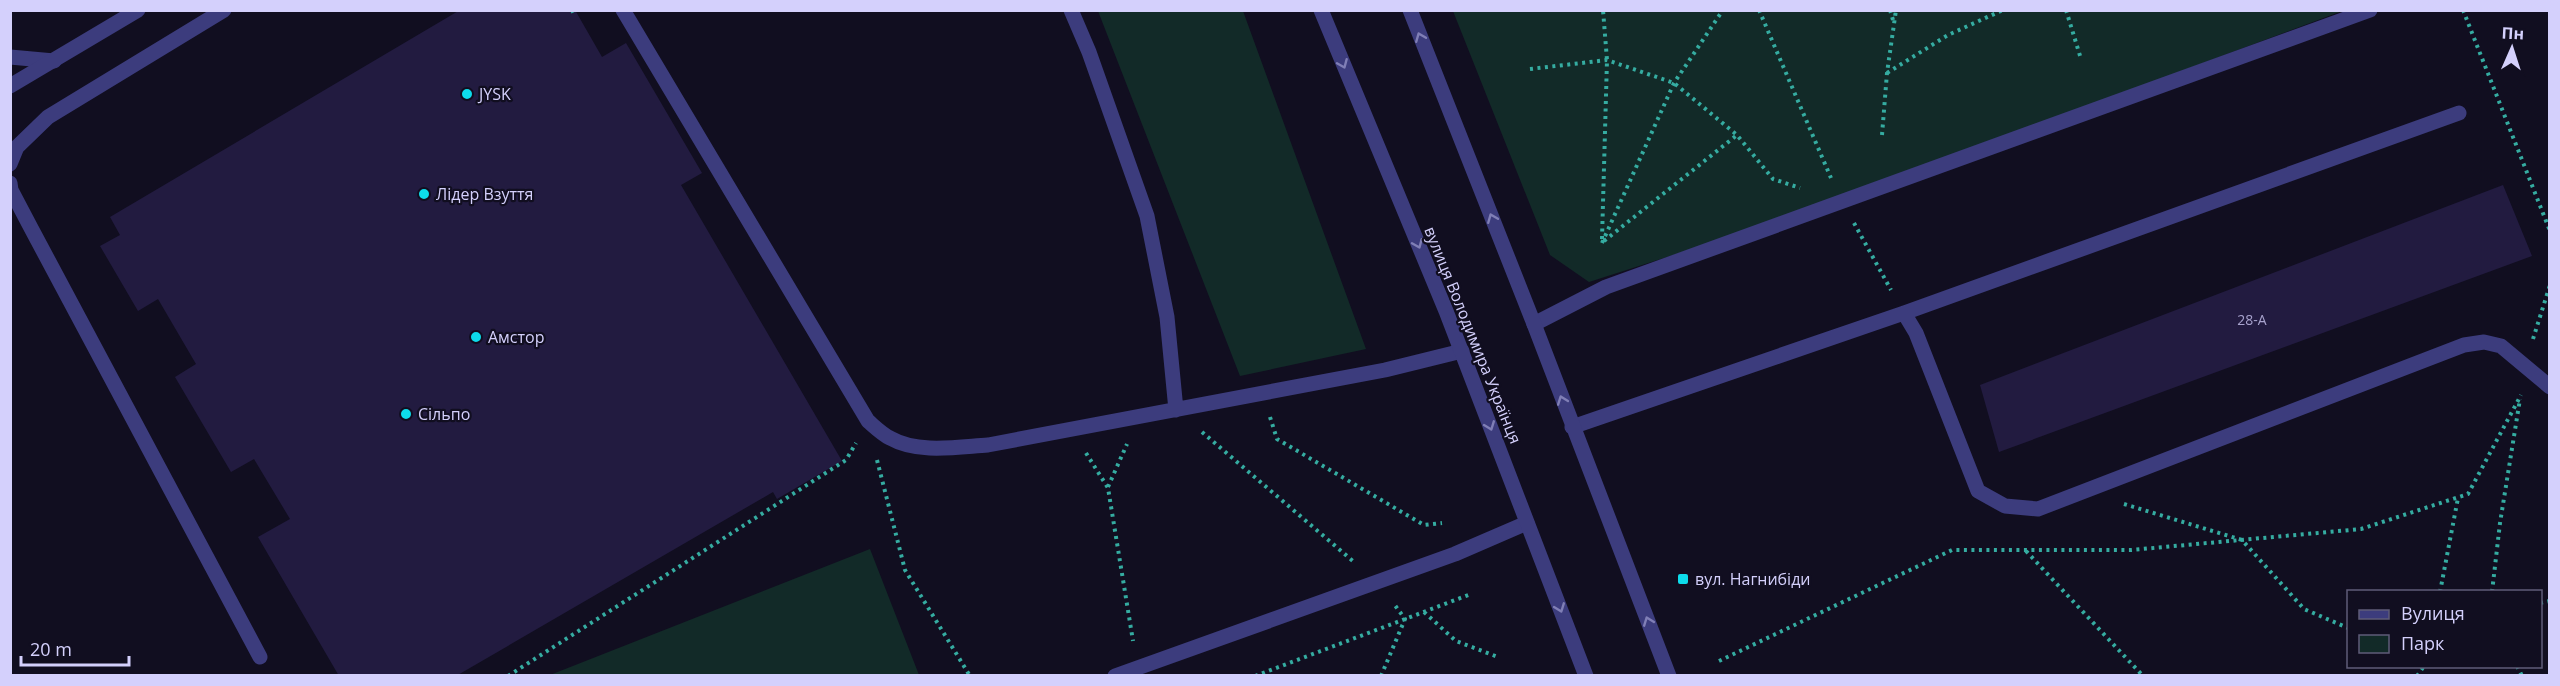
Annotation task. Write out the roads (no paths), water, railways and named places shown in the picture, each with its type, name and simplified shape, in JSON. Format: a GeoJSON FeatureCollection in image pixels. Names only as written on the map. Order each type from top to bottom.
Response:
{"type":"FeatureCollection","features":[{"type":"Feature","properties":{"kind":"street"},"geometry":{"type":"LineString","coordinates":[[10,86],[138,10]]}},
{"type":"Feature","properties":{"kind":"street"},"geometry":{"type":"LineString","coordinates":[[10,164],[17,147],[48,117],[224,10]]}},
{"type":"Feature","properties":{"kind":"street"},"geometry":{"type":"LineString","coordinates":[[623,10],[868,421],[891,439],[910,445],[938,448],[988,445],[1385,370],[1462,351]]}},
{"type":"Feature","properties":{"kind":"street"},"geometry":{"type":"LineString","coordinates":[[1071,10],[1089,52],[1147,216],[1167,317],[1176,410]]}},
{"type":"Feature","properties":{"kind":"street","name":"вулиця Володимира Українця"},"geometry":{"type":"LineString","coordinates":[[1321,10],[1462,351],[1586,675]]}},
{"type":"Feature","properties":{"kind":"street"},"geometry":{"type":"LineString","coordinates":[[1410,10],[1669,675]]}},
{"type":"Feature","properties":{"kind":"street"},"geometry":{"type":"LineString","coordinates":[[1534,324],[1606,287],[2370,10]]}},
{"type":"Feature","properties":{"kind":"street"},"geometry":{"type":"LineString","coordinates":[[10,57],[54,61]]}},
{"type":"Feature","properties":{"kind":"street"},"geometry":{"type":"LineString","coordinates":[[1572,427],[1904,313],[2459,113]]}},
{"type":"Feature","properties":{"kind":"street"},"geometry":{"type":"LineString","coordinates":[[10,183],[11,190],[31,228],[261,657]]}},
{"type":"Feature","properties":{"kind":"street"},"geometry":{"type":"LineString","coordinates":[[1904,313],[1916,333],[1978,491],[2005,506],[2038,509],[2464,345],[2484,342],[2501,346],[2550,387]]}},
{"type":"Feature","properties":{"kind":"street"},"geometry":{"type":"LineString","coordinates":[[1115,675],[1139,671],[1455,554],[1527,523]]}},
{"type":"Feature","properties":{"kind":"place","name":"JYSK"},"geometry":{"type":"Point","coordinates":[467,94]}},
{"type":"Feature","properties":{"kind":"place","name":"Лідер Взуття"},"geometry":{"type":"Point","coordinates":[424,194]}},
{"type":"Feature","properties":{"kind":"place","name":"Амстор"},"geometry":{"type":"Point","coordinates":[476,337]}},
{"type":"Feature","properties":{"kind":"place","name":"Сільпо"},"geometry":{"type":"Point","coordinates":[406,414]}},
{"type":"Feature","properties":{"kind":"place","name":"вул. Нагнибіди"},"geometry":{"type":"Point","coordinates":[1683,579]}}]}
